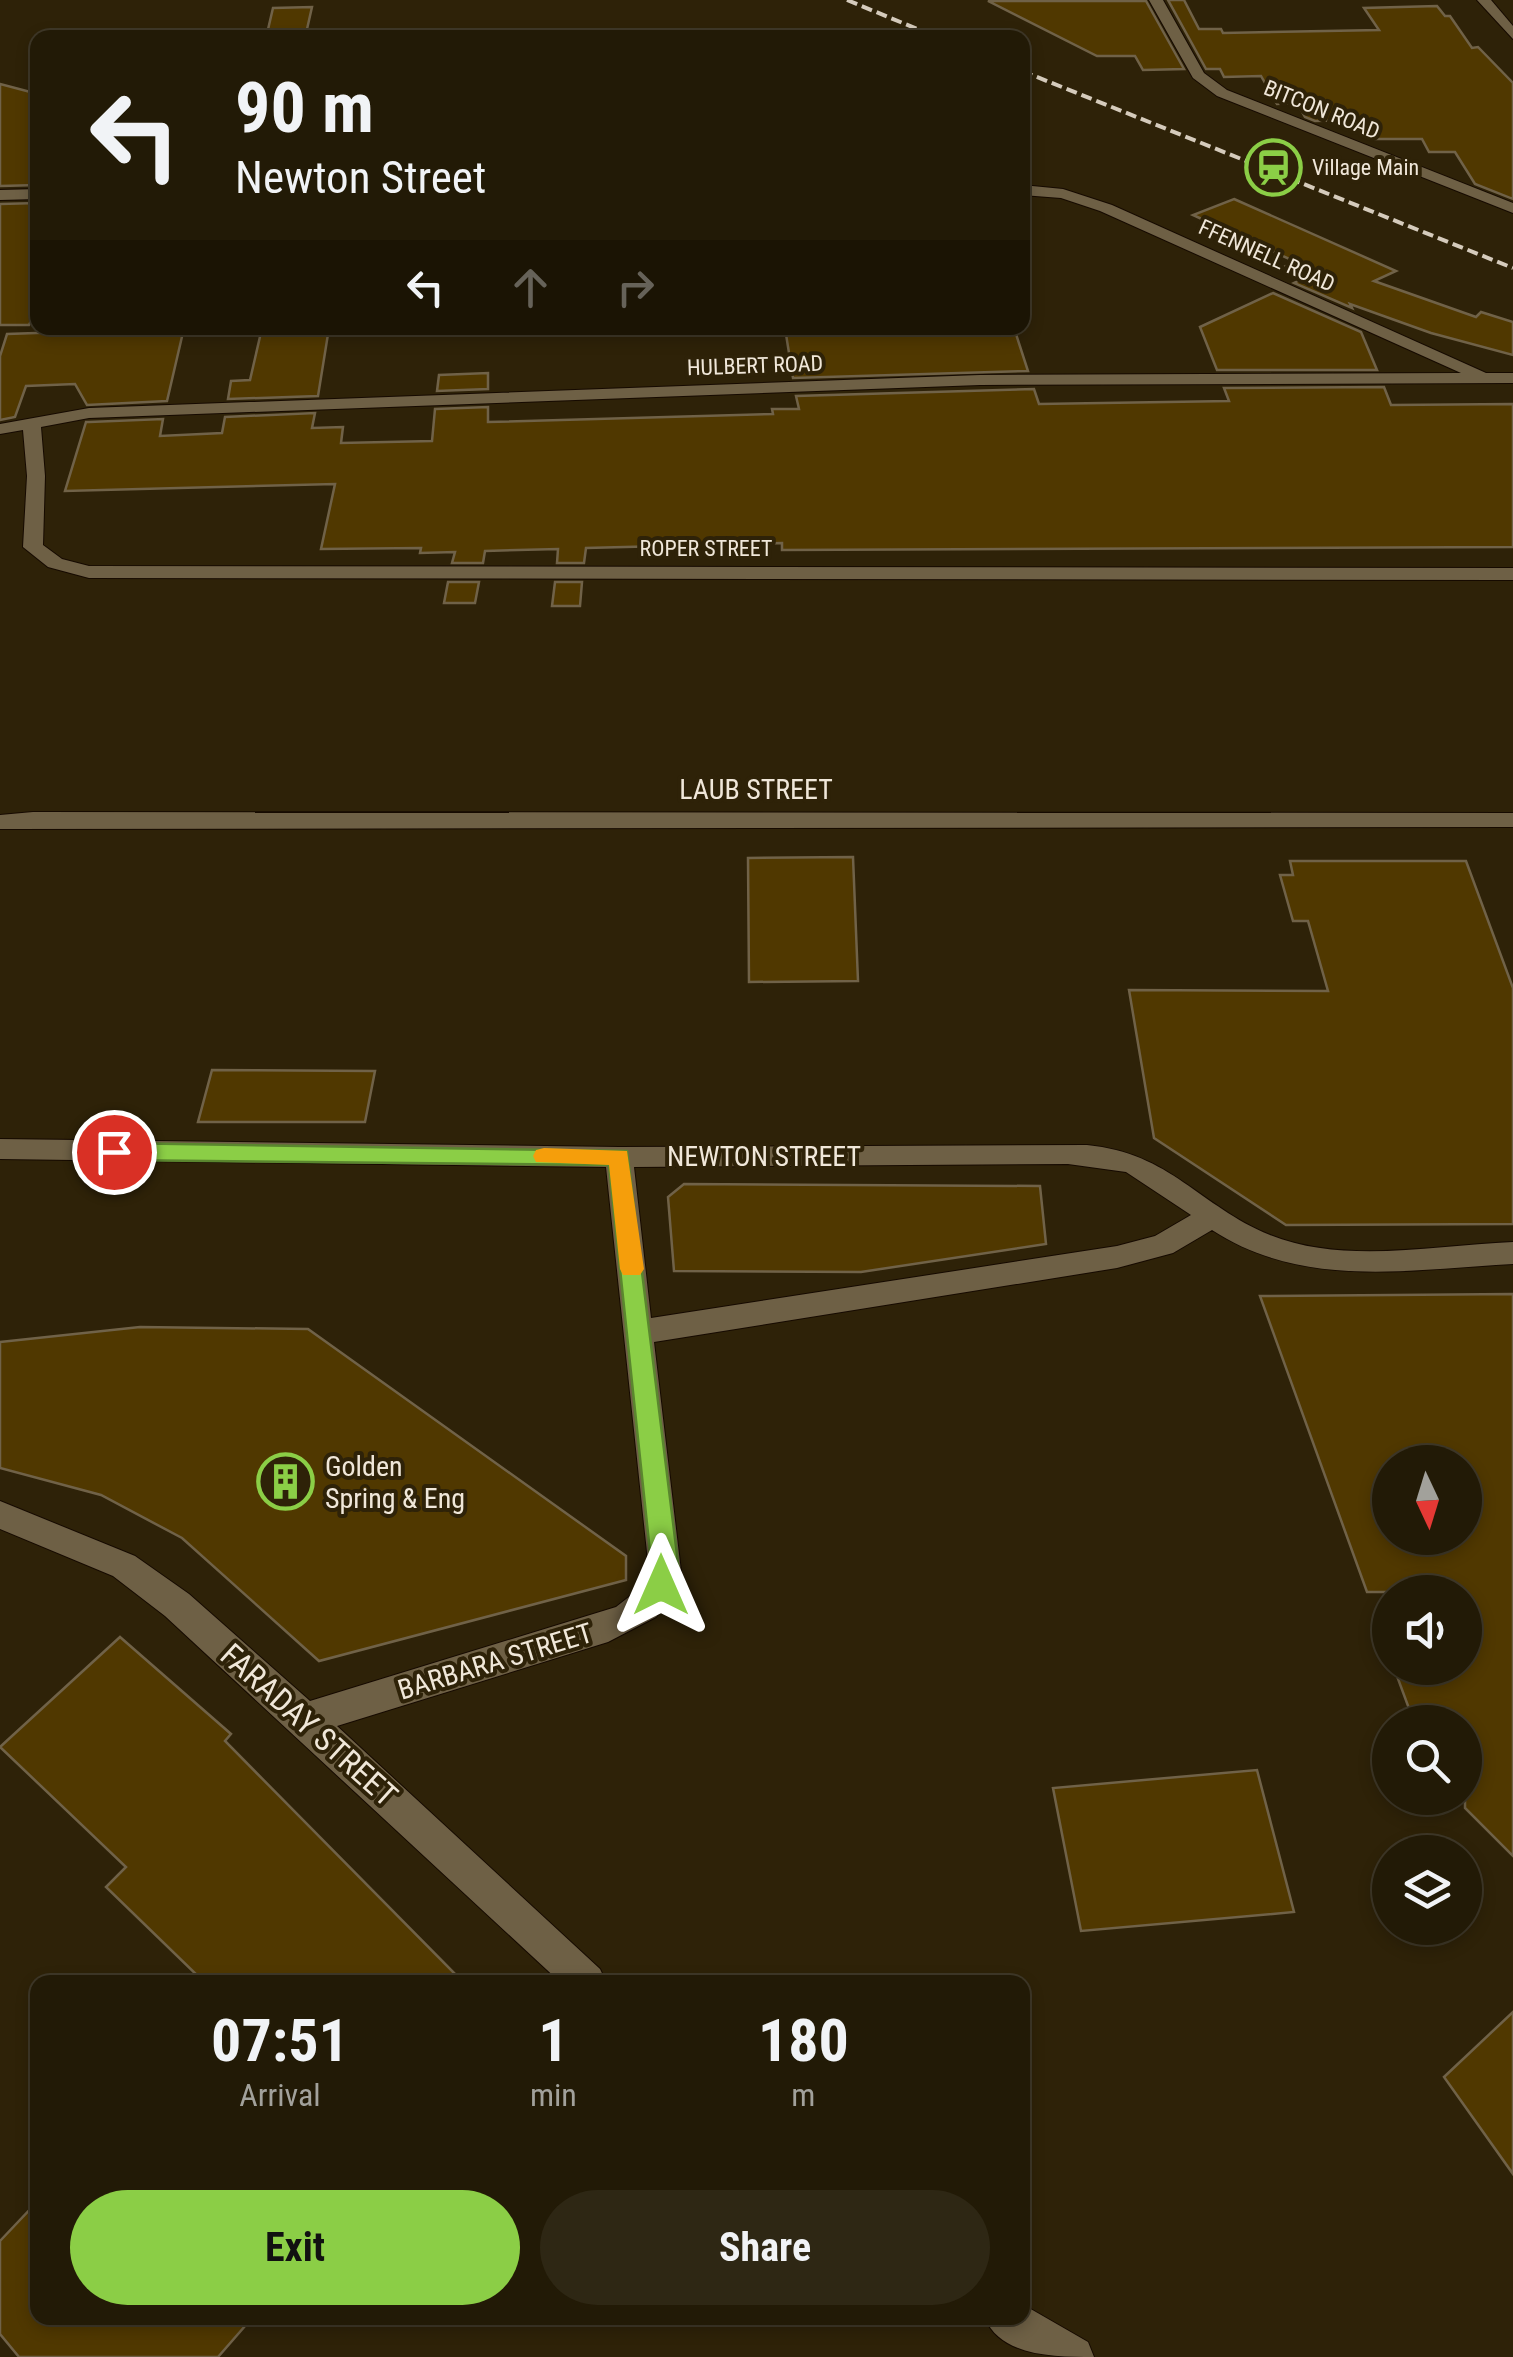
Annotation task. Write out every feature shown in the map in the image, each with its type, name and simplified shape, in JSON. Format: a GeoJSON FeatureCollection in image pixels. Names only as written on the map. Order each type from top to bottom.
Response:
{"type":"FeatureCollection","features":[{"type":"Feature","properties":{"kind":"street","name":"BITCON ROAD"},"geometry":{"type":"LineString","coordinates":[[1156,0],[1198,75],[1222,93],[1513,208]]}},
{"type":"Feature","properties":{"kind":"street"},"geometry":{"type":"LineString","coordinates":[[1484,0],[1513,35]]}},
{"type":"Feature","properties":{"kind":"street"},"geometry":{"type":"LineString","coordinates":[[1502,0],[1513,12]]}},
{"type":"Feature","properties":{"kind":"street","name":"FFENNELL ROAD"},"geometry":{"type":"LineString","coordinates":[[1030,191],[1063,194],[1106,208],[1487,378]]}},
{"type":"Feature","properties":{"kind":"street"},"geometry":{"type":"LineString","coordinates":[[0,195],[30,194]]}},
{"type":"Feature","properties":{"kind":"street","name":"HULBERT ROAD"},"geometry":{"type":"LineString","coordinates":[[0,429],[31,420],[89,413],[980,380],[1513,378]]}},
{"type":"Feature","properties":{"kind":"street","name":"ROPER STREET"},"geometry":{"type":"LineString","coordinates":[[31,420],[36,476],[33,548],[55,563],[89,572],[1513,574]]}},
{"type":"Feature","properties":{"kind":"street","name":"LAUB STREET"},"geometry":{"type":"LineString","coordinates":[[0,822],[1513,820]]}},
{"type":"Feature","properties":{"kind":"street","name":"NEWTON STREET"},"geometry":{"type":"LineString","coordinates":[[0,1150],[619,1157],[1068,1154],[1140,1167],[1211,1217],[1260,1243],[1336,1262],[1513,1253]]}},
{"type":"Feature","properties":{"kind":"street","name":"BARBARA STREET"},"geometry":{"type":"LineString","coordinates":[[305,1719],[608,1627],[652,1602],[665,1571],[619,1157]]}},
{"type":"Feature","properties":{"kind":"street"},"geometry":{"type":"LineString","coordinates":[[639,1332],[1117,1257],[1162,1245],[1211,1217]]}},
{"type":"Feature","properties":{"kind":"street","name":"FARADAY STREET"},"geometry":{"type":"LineString","coordinates":[[0,1515],[124,1566],[177,1606],[305,1719],[579,1975]]}},
{"type":"Feature","properties":{"kind":"street"},"geometry":{"type":"LineString","coordinates":[[1018,2325],[1074,2357]]}},
{"type":"Feature","properties":{"kind":"building"},"geometry":{"type":"Polygon","coordinates":[[[1168,0],[1184,0],[1199,29],[1221,29],[1223,33],[1379,30],[1364,8],[1437,6],[1445,16],[1450,16],[1472,48],[1478,47],[1513,83],[1513,199],[1475,184],[1455,152],[1429,152],[1422,139],[1372,139],[1361,120],[1315,121],[1305,117],[1297,103],[1277,104],[1261,76],[1224,77],[1220,69],[1206,69],[1168,0]]]}},
{"type":"Feature","properties":{"kind":"building"},"geometry":{"type":"Polygon","coordinates":[[[988,1],[1146,1],[1184,69],[1143,70],[1135,56],[1097,56],[988,1]]]}},
{"type":"Feature","properties":{"kind":"building"},"geometry":{"type":"Polygon","coordinates":[[[312,7],[307,30],[268,30],[273,8],[312,7]]]}},
{"type":"Feature","properties":{"kind":"building"},"geometry":{"type":"Polygon","coordinates":[[[0,84],[30,92],[30,185],[0,186],[0,84]]]}},
{"type":"Feature","properties":{"kind":"building"},"geometry":{"type":"Polygon","coordinates":[[[1234,199],[1396,271],[1374,281],[1476,317],[1481,312],[1513,322],[1513,355],[1431,333],[1350,304],[1352,308],[1294,283],[1308,276],[1286,266],[1296,262],[1193,215],[1234,199]]]}},
{"type":"Feature","properties":{"kind":"building"},"geometry":{"type":"Polygon","coordinates":[[[30,203],[29,325],[0,325],[0,204],[30,203]]]}},
{"type":"Feature","properties":{"kind":"building"},"geometry":{"type":"Polygon","coordinates":[[[1273,293],[1361,332],[1377,370],[1217,370],[1200,327],[1273,293]]]}},
{"type":"Feature","properties":{"kind":"building"},"geometry":{"type":"Polygon","coordinates":[[[7,334],[182,335],[167,401],[87,405],[75,384],[26,386],[15,417],[0,420],[0,356],[7,334]]]}},
{"type":"Feature","properties":{"kind":"building"},"geometry":{"type":"Polygon","coordinates":[[[260,335],[328,335],[318,396],[228,399],[231,381],[250,380],[260,335]]]}},
{"type":"Feature","properties":{"kind":"building"},"geometry":{"type":"Polygon","coordinates":[[[786,335],[1016,335],[1028,371],[793,378],[786,335]]]}},
{"type":"Feature","properties":{"kind":"building"},"geometry":{"type":"Polygon","coordinates":[[[488,373],[488,389],[437,391],[439,375],[488,373]]]}},
{"type":"Feature","properties":{"kind":"building"},"geometry":{"type":"Polygon","coordinates":[[[1384,387],[1391,405],[1513,404],[1513,547],[782,550],[782,543],[586,548],[584,563],[557,563],[558,549],[485,551],[483,563],[452,563],[455,552],[420,553],[421,548],[321,549],[335,484],[65,491],[86,422],[163,419],[160,436],[222,433],[225,417],[315,413],[312,428],[343,427],[341,443],[432,441],[435,409],[488,407],[488,422],[773,414],[772,409],[799,409],[796,396],[1034,389],[1039,404],[1229,401],[1224,388],[1384,387]]]}},
{"type":"Feature","properties":{"kind":"building"},"geometry":{"type":"Polygon","coordinates":[[[448,582],[479,582],[475,603],[444,603],[448,582]]]}},
{"type":"Feature","properties":{"kind":"building"},"geometry":{"type":"Polygon","coordinates":[[[555,582],[582,582],[580,606],[552,606],[555,582]]]}},
{"type":"Feature","properties":{"kind":"building"},"geometry":{"type":"Polygon","coordinates":[[[853,857],[858,981],[749,982],[748,858],[853,857]]]}},
{"type":"Feature","properties":{"kind":"building"},"geometry":{"type":"Polygon","coordinates":[[[1290,861],[1466,861],[1513,988],[1513,1224],[1286,1225],[1154,1138],[1129,990],[1328,991],[1308,921],[1293,921],[1280,875],[1293,875],[1290,861]]]}},
{"type":"Feature","properties":{"kind":"building"},"geometry":{"type":"Polygon","coordinates":[[[212,1070],[375,1071],[365,1122],[198,1122],[212,1070]]]}},
{"type":"Feature","properties":{"kind":"building"},"geometry":{"type":"Polygon","coordinates":[[[684,1184],[1040,1186],[1046,1244],[861,1272],[674,1271],[668,1197],[684,1184]]]}},
{"type":"Feature","properties":{"kind":"building"},"geometry":{"type":"Polygon","coordinates":[[[1513,1294],[1513,1856],[1472,1815],[1482,1815],[1482,1705],[1408,1705],[1400,1685],[1482,1685],[1482,1575],[1372,1575],[1372,1592],[1367,1592],[1260,1296],[1513,1294]]]}},
{"type":"Feature","properties":{"kind":"building","name":"Golden Spring & Eng"},"geometry":{"type":"Polygon","coordinates":[[[140,1327],[308,1329],[626,1556],[626,1580],[319,1661],[182,1538],[101,1495],[0,1468],[0,1342],[140,1327]]]}},
{"type":"Feature","properties":{"kind":"building"},"geometry":{"type":"Polygon","coordinates":[[[120,1637],[231,1734],[225,1741],[456,1975],[197,1975],[106,1887],[126,1867],[0,1747],[120,1637]]]}},
{"type":"Feature","properties":{"kind":"building"},"geometry":{"type":"Polygon","coordinates":[[[1257,1770],[1294,1912],[1081,1931],[1053,1788],[1257,1770]]]}},
{"type":"Feature","properties":{"kind":"building"},"geometry":{"type":"Polygon","coordinates":[[[1513,2012],[1513,2174],[1444,2077],[1513,2012]]]}},
{"type":"Feature","properties":{"kind":"building"},"geometry":{"type":"Polygon","coordinates":[[[30,2209],[30,2325],[246,2325],[218,2357],[19,2357],[0,2334],[0,2241],[30,2209]]]}},
{"type":"Feature","properties":{"kind":"railway"},"geometry":{"type":"LineString","coordinates":[[847,0],[920,30]]}},
{"type":"Feature","properties":{"kind":"railway"},"geometry":{"type":"LineString","coordinates":[[1030,74],[1513,268]]}},
{"type":"Feature","properties":{"kind":"slow traffic"},"geometry":{"type":"LineString","coordinates":[[544,1156],[619,1157],[632,1269]]}},
{"type":"Feature","properties":{"kind":"place","name":"Village Main"},"geometry":{"type":"Point","coordinates":[1273,167]}},
{"type":"Feature","properties":{"kind":"place","name":"Golden Spring & Eng"},"geometry":{"type":"Point","coordinates":[286,1482]}},
{"type":"Feature","properties":{"kind":"route"},"geometry":{"type":"LineString","coordinates":[[114,1152],[619,1157],[665,1571],[661,1585]]}}]}
